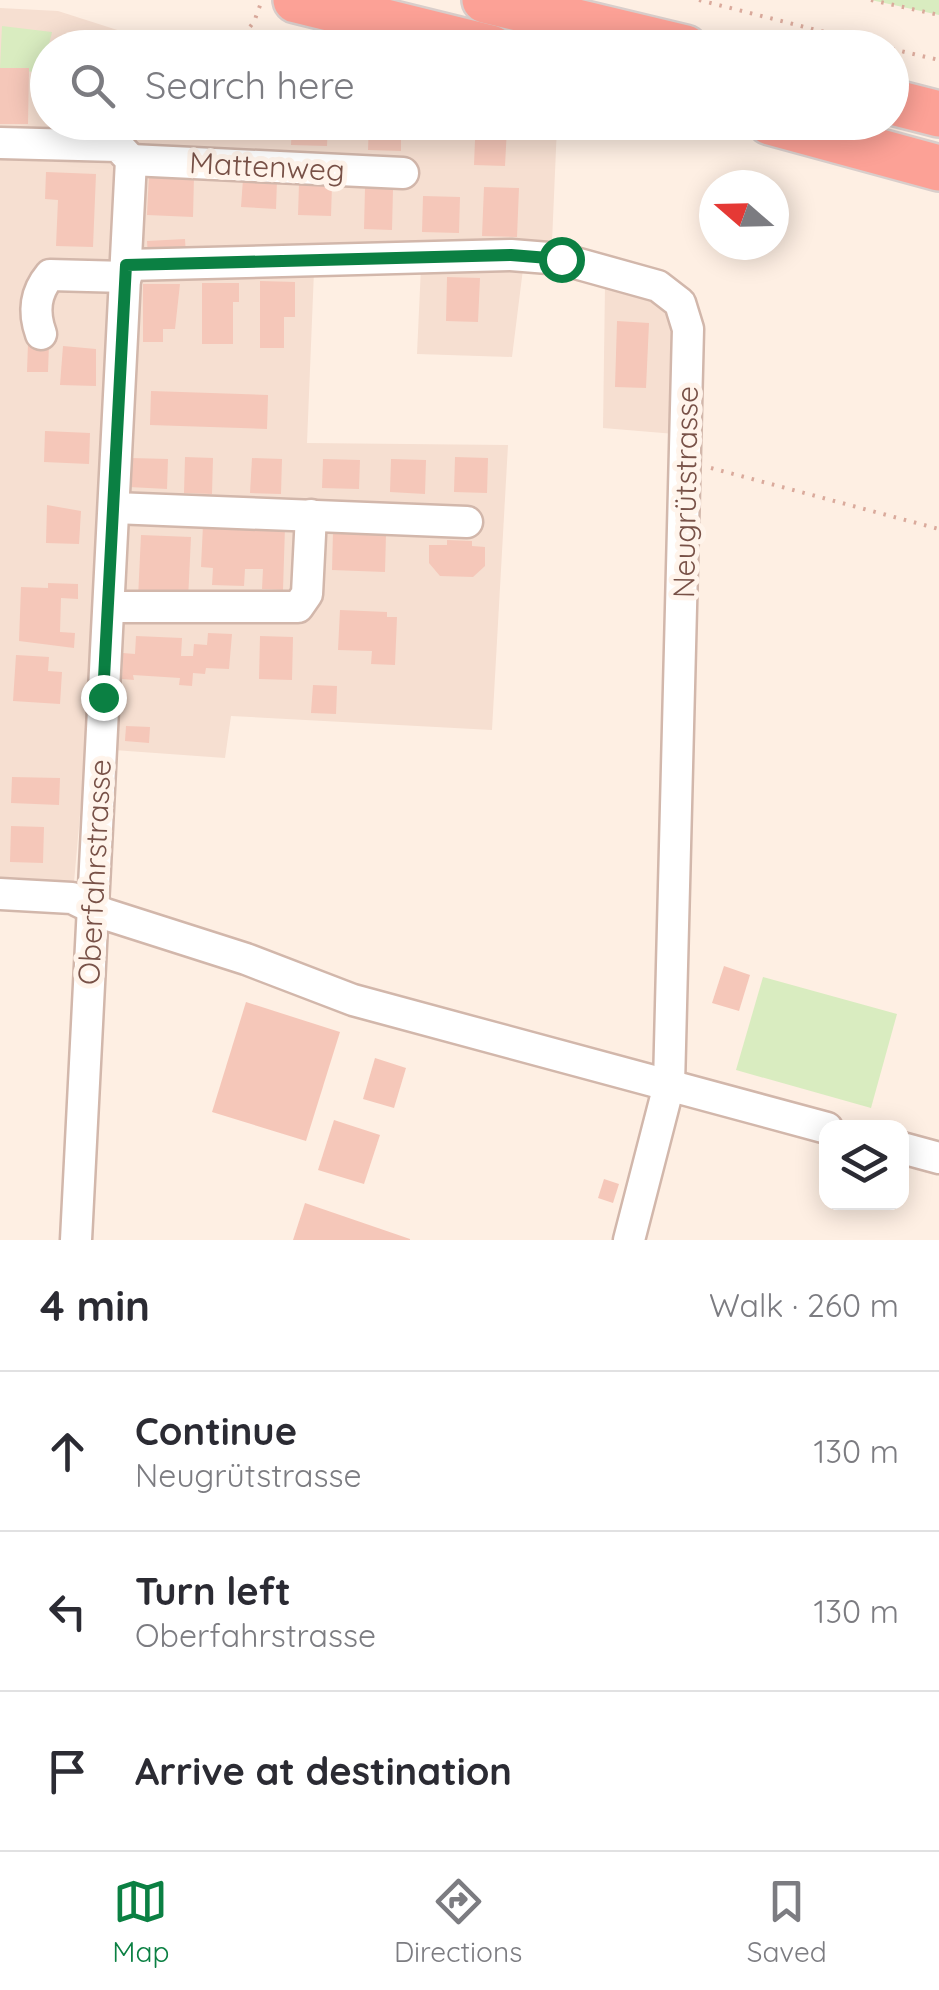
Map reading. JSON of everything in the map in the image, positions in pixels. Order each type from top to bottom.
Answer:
[{"type":"highway","points":[[296,0],[418,30]]},
{"type":"highway","points":[[485,0],[610,30]]},
{"type":"highway","points":[[909,106],[939,114]]},
{"type":"highway","points":[[836,140],[939,168]]},
{"type":"street","name":"Mattenweg","points":[[0,143],[118,146],[132,160],[402,173]]},
{"type":"street","name":"Oberfahrstrasse","points":[[76,1240],[132,160]]},
{"type":"street","name":"Neugrütstrasse","points":[[41,334],[35,318],[39,288],[50,274],[511,255],[561,259],[658,286],[680,304],[688,329],[687,462],[670,1085],[629,1240]]},
{"type":"street","points":[[114,508],[467,522]]},
{"type":"street","points":[[108,607],[298,607],[307,594],[311,515]]},
{"type":"street","points":[[0,894],[72,898],[352,1000],[819,1126]]},
{"type":"street","points":[[909,1150],[939,1158]]},
{"type":"path","points":[[249,30],[262,0]]},
{"type":"path","points":[[700,0],[818,30]]},
{"type":"path","points":[[871,0],[939,15]]},
{"type":"path","points":[[909,53],[939,60]]},
{"type":"path","points":[[687,462],[939,529]]},
{"type":"shaded area","points":[[0,8],[58,11],[117,30],[30,30],[30,140],[556,140],[552,242],[526,245],[512,357],[417,354],[421,267],[314,271],[307,443],[508,445],[492,730],[231,716],[225,758],[86,748],[74,882],[0,879]]},
{"type":"shaded area","points":[[605,286],[650,298],[676,318],[675,434],[603,428]]},
{"type":"green space","points":[[871,0],[939,0],[939,15]]},
{"type":"green space","points":[[2,26],[35,30],[30,30],[30,72],[0,68]]},
{"type":"green space","points":[[763,977],[897,1014],[871,1108],[736,1070]]},
{"type":"building","points":[[0,68],[29,68],[28,124],[0,124]]},
{"type":"building","points":[[291,140],[327,140],[327,146],[291,145]]},
{"type":"building","points":[[368,140],[401,140],[401,151],[368,150]]},
{"type":"building","points":[[475,140],[506,140],[505,166],[474,165]]},
{"type":"building","points":[[46,172],[96,174],[93,247],[56,246],[58,200],[45,199]]},
{"type":"building","points":[[149,174],[194,176],[193,217],[147,215]]},
{"type":"building","points":[[243,179],[277,180],[276,209],[241,207]]},
{"type":"building","points":[[299,184],[332,185],[331,216],[298,215]]},
{"type":"building","points":[[484,187],[519,188],[517,237],[482,236]]},
{"type":"building","points":[[365,188],[393,189],[392,230],[364,229]]},
{"type":"building","points":[[423,196],[460,197],[459,233],[422,232]]},
{"type":"building","points":[[185,239],[186,256],[148,257],[147,241]]},
{"type":"building","points":[[447,277],[480,278],[478,322],[446,321]]},
{"type":"building","points":[[260,281],[295,282],[295,317],[284,317],[284,348],[260,348]]},
{"type":"building","points":[[202,283],[239,283],[239,302],[233,302],[233,344],[202,344]]},
{"type":"building","points":[[143,284],[180,284],[175,329],[163,329],[163,342],[143,342]]},
{"type":"building","points":[[617,321],[649,323],[646,388],[615,387]]},
{"type":"building","points":[[28,343],[49,344],[48,372],[27,372]]},
{"type":"building","points":[[63,346],[96,349],[96,386],[60,385]]},
{"type":"building","points":[[151,391],[268,395],[267,429],[150,425]]},
{"type":"building","points":[[45,431],[90,433],[89,464],[44,462]]},
{"type":"building","points":[[185,457],[213,458],[212,494],[184,493]]},
{"type":"building","points":[[455,457],[488,458],[487,493],[454,492]]},
{"type":"building","points":[[131,458],[168,459],[167,489],[129,487]]},
{"type":"building","points":[[252,458],[282,459],[281,494],[250,493]]},
{"type":"building","points":[[323,459],[360,460],[359,489],[322,488]]},
{"type":"building","points":[[391,459],[426,460],[425,494],[390,492]]},
{"type":"building","points":[[47,505],[81,511],[79,544],[46,543]]},
{"type":"building","points":[[203,525],[285,527],[283,590],[262,589],[263,569],[245,569],[244,586],[212,585],[213,568],[201,567]]},
{"type":"building","points":[[333,532],[386,534],[385,572],[332,570]]},
{"type":"building","points":[[141,535],[191,537],[188,600],[138,598]]},
{"type":"building","points":[[447,540],[472,541],[472,546],[485,547],[485,566],[473,577],[440,576],[429,563],[429,545],[447,545]]},
{"type":"building","points":[[48,583],[78,584],[78,599],[61,598],[60,632],[75,633],[74,648],[19,641],[21,587],[48,588]]},
{"type":"building","points":[[340,610],[387,612],[387,617],[397,617],[395,665],[371,664],[372,651],[338,650]]},
{"type":"building","points":[[208,633],[232,634],[229,669],[206,668],[205,674],[193,673],[192,686],[179,685],[180,678],[133,675],[134,680],[122,679],[123,653],[135,654],[136,636],[182,638],[181,656],[193,656],[194,644],[207,645]]},
{"type":"building","points":[[260,636],[293,637],[292,680],[259,679]]},
{"type":"building","points":[[16,655],[49,657],[48,671],[62,672],[60,704],[13,701]]},
{"type":"building","points":[[313,685],[337,686],[336,714],[311,713]]},
{"type":"building","points":[[126,726],[150,727],[149,743],[125,741]]},
{"type":"building","points":[[12,777],[60,778],[59,805],[11,803]]},
{"type":"building","points":[[11,826],[44,827],[43,863],[10,862]]},
{"type":"building","points":[[724,966],[750,975],[739,1011],[712,1003]]},
{"type":"building","points":[[246,1002],[340,1032],[306,1141],[212,1112]]},
{"type":"building","points":[[375,1058],[406,1068],[394,1108],[363,1099]]},
{"type":"building","points":[[334,1120],[380,1135],[364,1184],[318,1170]]},
{"type":"building","points":[[604,1179],[619,1184],[613,1203],[598,1198]]},
{"type":"building","points":[[305,1203],[410,1239],[410,1240],[293,1240]]},
{"type":"route","points":[[103,697],[126,265],[511,255],[561,259]]}]
